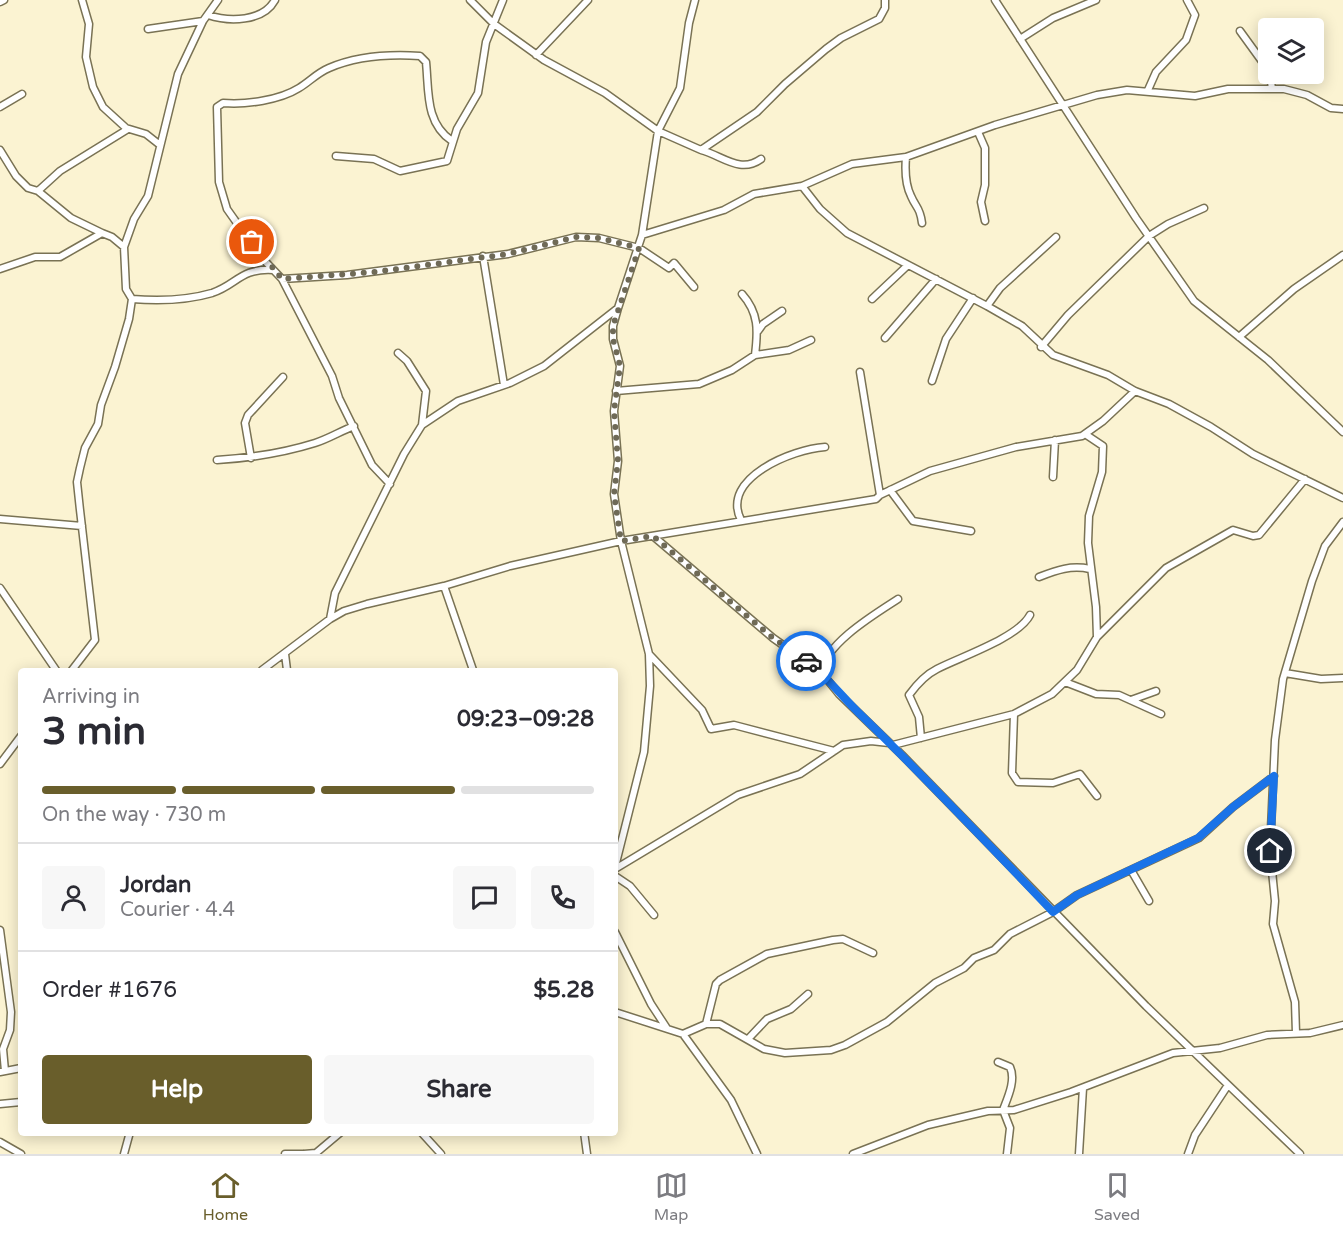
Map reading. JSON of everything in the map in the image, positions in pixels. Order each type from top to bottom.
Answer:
[{"type":"street","points":[[82,0],[88,17],[89,31],[85,48],[93,87],[103,107],[128,129],[146,134],[160,145]]},
{"type":"street","points":[[74,668],[95,640],[77,482],[85,448],[98,424],[101,405],[115,367],[132,299],[126,289],[124,247],[134,219],[148,196],[178,74],[203,21],[218,0]]},
{"type":"street","points":[[208,15],[222,20],[250,17],[268,10],[275,0]]},
{"type":"street","points":[[470,0],[494,24],[536,55],[563,72],[605,93],[658,131],[742,167],[752,166],[761,159]]},
{"type":"street","points":[[336,156],[360,156],[400,171],[447,161],[452,141],[478,93],[486,42],[503,0]]},
{"type":"street","points":[[536,55],[588,0]]},
{"type":"street","points":[[618,856],[644,752],[645,727],[649,709],[649,654],[621,541],[614,494],[618,461],[614,411],[620,366],[613,339],[613,326],[642,235],[658,131],[680,88],[689,23],[695,0]]},
{"type":"street","points":[[701,150],[757,112],[784,84],[826,49],[841,38],[879,19],[885,8],[885,0]]},
{"type":"street","points":[[995,0],[1194,301],[1268,360],[1343,432]]},
{"type":"street","points":[[1020,39],[1053,18],[1096,0]]},
{"type":"street","points":[[1148,90],[1156,72],[1186,40],[1195,15],[1187,0]]},
{"type":"street","points":[[148,29],[203,21]]},
{"type":"street","points":[[1240,31],[1258,56]]},
{"type":"street","points":[[390,484],[372,465],[332,375],[300,318],[282,279],[232,217],[221,194],[217,107],[223,103],[267,99],[296,90],[306,80],[330,68],[354,60],[373,57],[420,56],[426,62],[433,121],[438,132],[452,141]]},
{"type":"street","points":[[1271,84],[1272,89]]},
{"type":"street","points":[[642,235],[724,210],[754,194],[802,186],[852,164],[906,157],[1097,95],[1127,90],[1148,90],[1195,96],[1228,89],[1272,89],[1295,91],[1331,108],[1343,109]]},
{"type":"street","points":[[0,107],[22,94]]},
{"type":"street","points":[[38,191],[60,171],[128,129]]},
{"type":"street","points":[[978,132],[986,148],[986,185],[981,202],[984,220]]},
{"type":"street","points":[[0,150],[16,176],[28,188],[38,191],[71,218],[112,237],[124,247]]},
{"type":"street","points":[[906,157],[905,169],[911,196],[920,208],[922,223]]},
{"type":"street","points":[[802,186],[820,209],[847,233],[1022,326],[1041,347],[1066,362],[1108,375],[1135,391],[1169,404],[1253,454],[1343,498]]},
{"type":"street","points":[[1041,347],[1068,315],[1149,236],[1167,224],[1204,208]]},
{"type":"street","points":[[0,269],[27,259],[60,257],[102,233]]},
{"type":"street","points":[[282,279],[366,273],[530,250],[576,237],[599,238],[639,248],[669,268],[674,262],[694,287]]},
{"type":"street","points":[[987,306],[1000,288],[1056,237]]},
{"type":"street","points":[[1239,337],[1294,290],[1343,255]]},
{"type":"street","points":[[483,256],[504,385]]},
{"type":"street","points":[[872,299],[908,265]]},
{"type":"street","points":[[132,299],[154,301],[215,292],[236,278],[258,269],[273,270]]},
{"type":"street","points":[[885,338],[936,279]]},
{"type":"street","points":[[742,294],[750,304],[758,332],[755,355]]},
{"type":"street","points":[[932,381],[946,339],[973,298]]},
{"type":"street","points":[[422,425],[458,401],[504,385],[544,366],[618,308]]},
{"type":"street","points":[[758,332],[763,324],[782,311]]},
{"type":"street","points":[[616,391],[699,384],[732,370],[755,355],[789,350],[811,340]]},
{"type":"street","points":[[330,619],[335,593],[422,425],[426,391],[407,361],[398,353]]},
{"type":"street","points":[[860,372],[880,495]]},
{"type":"street","points":[[250,458],[245,423],[248,415],[284,376]]},
{"type":"street","points":[[265,668],[344,611],[444,586],[510,566],[621,541],[876,499],[930,471],[1016,447],[1085,434],[1103,422],[1135,391]]},
{"type":"street","points":[[217,460],[250,458],[317,443],[354,426]]},
{"type":"street","points":[[1085,434],[1103,446],[1102,472],[1089,516],[1090,569],[1096,607],[1097,637]]},
{"type":"street","points":[[1053,477],[1055,440]]},
{"type":"street","points":[[741,520],[736,508],[737,500],[749,477],[807,448],[825,447]]},
{"type":"street","points":[[618,866],[738,795],[800,774],[834,751],[854,742],[891,744],[921,738],[1014,714],[1052,694],[1077,670],[1097,637],[1112,619],[1136,601],[1157,576],[1175,562],[1233,530],[1253,536],[1259,535],[1305,479]]},
{"type":"street","points":[[890,490],[913,521],[971,531]]},
{"type":"street","points":[[0,519],[82,526]]},
{"type":"street","points":[[1296,1033],[1295,1002],[1273,931],[1275,902],[1270,851],[1275,740],[1285,673],[1319,560],[1325,546],[1343,522]]},
{"type":"street","points":[[653,536],[773,638],[821,672],[839,694],[891,744],[1190,1051],[1300,1154]]},
{"type":"street","points":[[1039,577],[1061,569],[1078,567],[1090,569]]},
{"type":"street","points":[[444,586],[472,668]]},
{"type":"street","points":[[0,588],[55,668]]},
{"type":"street","points":[[821,672],[828,654],[842,640],[898,599]]},
{"type":"street","points":[[921,738],[919,717],[909,695],[918,683],[937,669],[960,661],[1000,639],[1027,621],[1030,615]]},
{"type":"street","points":[[285,654],[287,668]]},
{"type":"street","points":[[649,654],[702,710],[711,729],[734,725],[834,751]]},
{"type":"street","points":[[1285,673],[1322,679],[1343,678]]},
{"type":"street","points":[[1065,681],[1096,694],[1119,695],[1161,714]]},
{"type":"street","points":[[1131,700],[1156,691]]},
{"type":"street","points":[[1014,714],[1012,773],[1018,782],[1053,783],[1080,774],[1097,796]]},
{"type":"street","points":[[0,764],[18,740]]},
{"type":"street","points":[[683,1034],[706,1024],[720,1024],[749,1038],[764,1049],[785,1053],[831,1050],[845,1045],[904,1011],[935,983],[964,968],[974,958],[994,950],[1010,934],[1053,912],[1077,895],[1208,832],[1233,807],[1274,776]]},
{"type":"street","points":[[1131,870],[1149,901]]},
{"type":"street","points":[[618,878],[630,886],[654,915]]},
{"type":"street","points":[[0,930],[11,1012],[10,1030],[3,1049],[3,1072],[18,1069]]},
{"type":"street","points":[[618,938],[651,1004],[667,1028]]},
{"type":"street","points":[[706,1024],[716,984],[747,963],[767,954],[843,939],[873,953]]},
{"type":"street","points":[[749,1038],[767,1019],[791,1010],[808,994]]},
{"type":"street","points":[[618,1013],[683,1034],[731,1101],[757,1154]]},
{"type":"street","points":[[853,1154],[928,1125],[988,1111],[1014,1110],[1083,1088],[1173,1053],[1220,1048],[1267,1035],[1310,1033],[1343,1025]]},
{"type":"street","points":[[998,1062],[1010,1066],[1012,1072],[1010,1091],[1003,1110],[1010,1128],[1007,1154]]},
{"type":"street","points":[[1188,1154],[1195,1135],[1228,1085]]},
{"type":"street","points":[[1079,1154],[1083,1088]]},
{"type":"street","points":[[0,1104],[18,1102]]},
{"type":"street","points":[[124,1154],[129,1136]]},
{"type":"street","points":[[285,1154],[316,1154],[336,1136]]},
{"type":"street","points":[[425,1136],[441,1154]]},
{"type":"street","points":[[585,1136],[587,1154]]},
{"type":"street","points":[[0,1142],[21,1154]]},
{"type":"way so far","points":[[252,242],[261,257],[282,279],[375,272],[468,257],[508,254],[548,246],[576,237],[599,238],[639,248],[613,326],[613,339],[620,366],[614,411],[618,461],[614,494],[621,541],[653,536],[773,638],[806,661]]},
{"type":"route","points":[[806,661],[821,672],[839,694],[902,755],[1053,912],[1077,895],[1208,832],[1233,807],[1274,776],[1270,851]]}]
